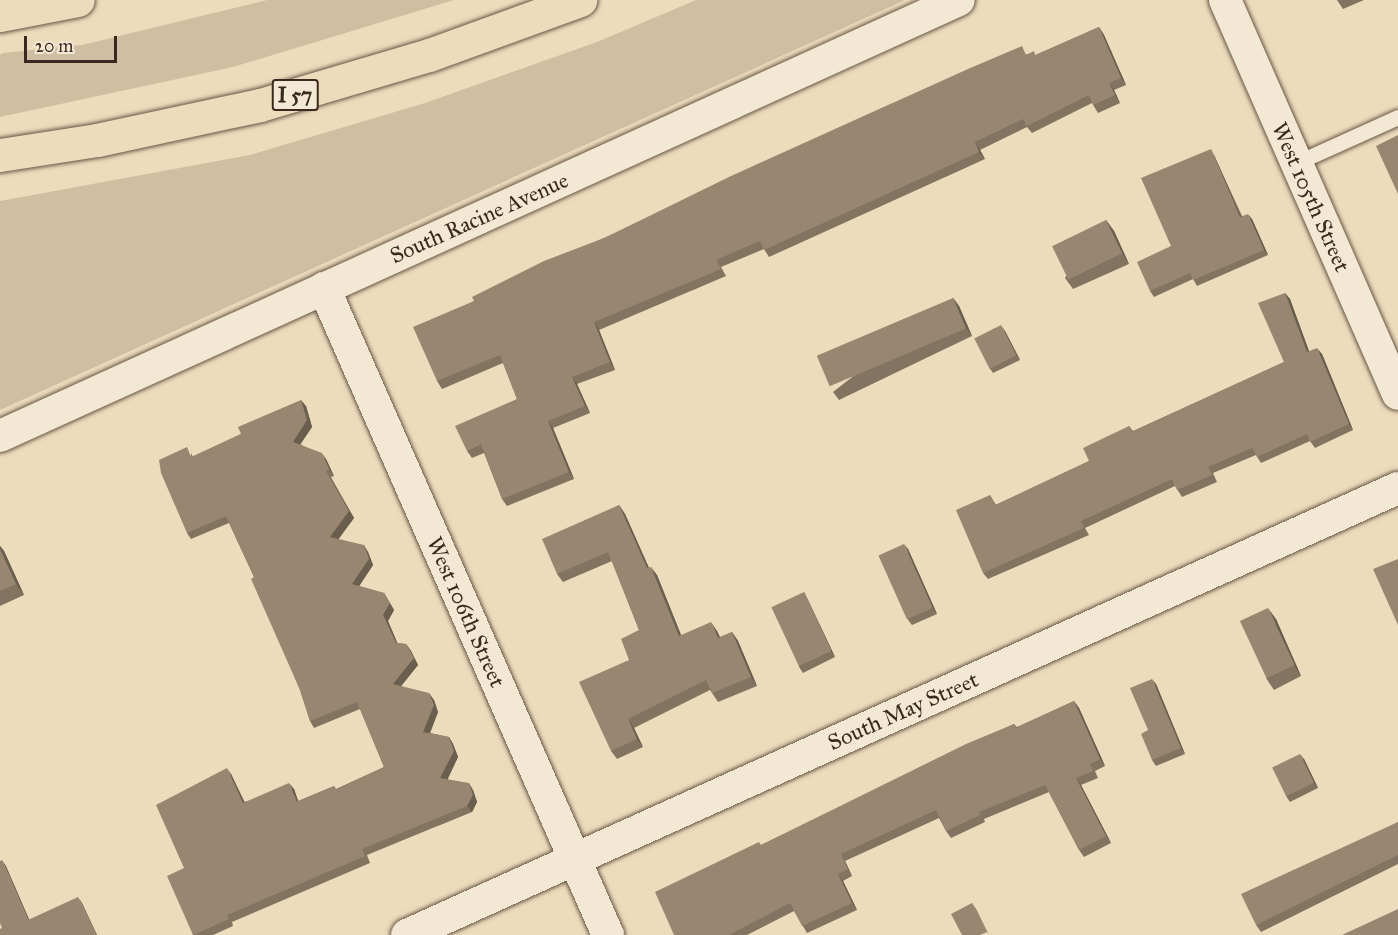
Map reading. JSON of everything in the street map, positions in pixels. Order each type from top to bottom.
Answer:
[{"type":"highway","points":[[0,15],[78,0]]},
{"type":"highway","name":"I 57","points":[[0,155],[97,140],[260,105],[429,55],[580,0]]},
{"type":"street","name":"South Racine Avenue","points":[[0,436],[959,0]]},
{"type":"street","name":"West 105th Street","points":[[1225,0],[1398,394]]},
{"type":"street","name":"West 106th Street","points":[[324,288],[608,935]]},
{"type":"street","name":"South May Street","points":[[407,935],[1398,488]]},
{"type":"lane","points":[[1296,163],[1398,117]]},
{"type":"shaded area","points":[[267,0],[454,0],[233,67],[0,117],[0,55],[3,53],[82,45]]},
{"type":"shaded area","points":[[696,0],[905,0],[0,410],[0,201],[250,155],[425,103],[597,42]]},
{"type":"building","points":[[1099,27],[1121,78],[1109,83],[1115,95],[1093,105],[1089,95],[1027,126],[1023,119],[975,142],[979,152],[764,250],[760,241],[716,260],[721,269],[594,322],[610,362],[572,377],[585,406],[548,421],[569,472],[502,499],[481,444],[467,451],[455,426],[517,399],[500,355],[437,381],[413,327],[474,301],[472,297],[544,261],[604,238],[731,176],[968,69],[1022,46],[1026,55],[1034,51],[1035,55]]},
{"type":"building","points":[[1398,135],[1398,194],[1376,146]]},
{"type":"building","points":[[1211,149],[1240,217],[1248,214],[1264,250],[1193,280],[1190,273],[1150,291],[1137,262],[1171,246],[1141,178]]},
{"type":"building","points":[[1106,220],[1122,253],[1068,280],[1052,246]]},
{"type":"building","points":[[1285,293],[1307,352],[1317,348],[1349,424],[1310,442],[1307,434],[1257,457],[1252,448],[1208,467],[1212,475],[1177,490],[1172,479],[1081,521],[1084,528],[983,573],[956,510],[990,495],[995,505],[1089,461],[1083,448],[1129,426],[1132,432],[1284,362],[1258,303]]},
{"type":"building","points":[[953,298],[966,328],[830,386],[817,356]]},
{"type":"building","points":[[1001,325],[1016,355],[990,369],[974,339]]},
{"type":"building","points":[[301,400],[307,420],[293,442],[322,453],[329,469],[326,471],[349,511],[330,537],[364,545],[369,559],[352,584],[384,593],[390,603],[383,615],[396,643],[406,644],[414,658],[393,684],[429,693],[434,705],[423,732],[449,737],[454,751],[440,778],[469,783],[473,795],[467,806],[362,849],[365,856],[227,915],[229,919],[193,935],[167,876],[184,868],[156,805],[227,768],[243,803],[289,783],[297,802],[334,786],[336,790],[384,767],[357,702],[310,721],[300,690],[251,579],[254,577],[226,516],[187,533],[161,473],[159,460],[187,447],[191,457],[241,434],[238,427]]},
{"type":"building","points":[[619,505],[647,568],[651,567],[679,636],[711,622],[718,638],[732,632],[751,677],[712,693],[706,680],[628,719],[637,739],[611,751],[579,682],[629,660],[621,639],[639,630],[608,552],[557,574],[542,539]]},
{"type":"building","points":[[904,544],[932,608],[907,619],[878,555]]},
{"type":"building","points":[[0,549],[16,584],[0,591]]},
{"type":"building","points":[[1398,559],[1398,625],[1373,569]]},
{"type":"building","points":[[804,592],[831,651],[799,666],[771,607]]},
{"type":"building","points":[[1268,608],[1295,665],[1267,678],[1240,621]]},
{"type":"building","points":[[1152,679],[1181,748],[1152,760],[1141,734],[1148,730],[1130,688]]},
{"type":"building","points":[[1074,701],[1100,759],[1090,764],[1093,771],[1076,778],[1106,836],[1079,850],[1045,785],[979,812],[980,815],[946,831],[936,810],[841,854],[848,869],[838,874],[852,903],[802,926],[790,903],[729,935],[674,935],[655,892],[759,842],[761,845],[966,744],[1014,724],[1016,728]]},
{"type":"building","points":[[1300,754],[1314,783],[1286,796],[1272,768]]},
{"type":"building","points":[[1398,822],[1398,855],[1256,925],[1241,894]]},
{"type":"building","points":[[2,860],[28,920],[78,897],[96,935],[0,935],[2,928],[0,923],[0,861]]},
{"type":"building","points":[[972,903],[987,932],[980,935],[962,935],[951,914]]},
{"type":"building","points":[[1398,909],[1398,935],[1342,935]]}]
